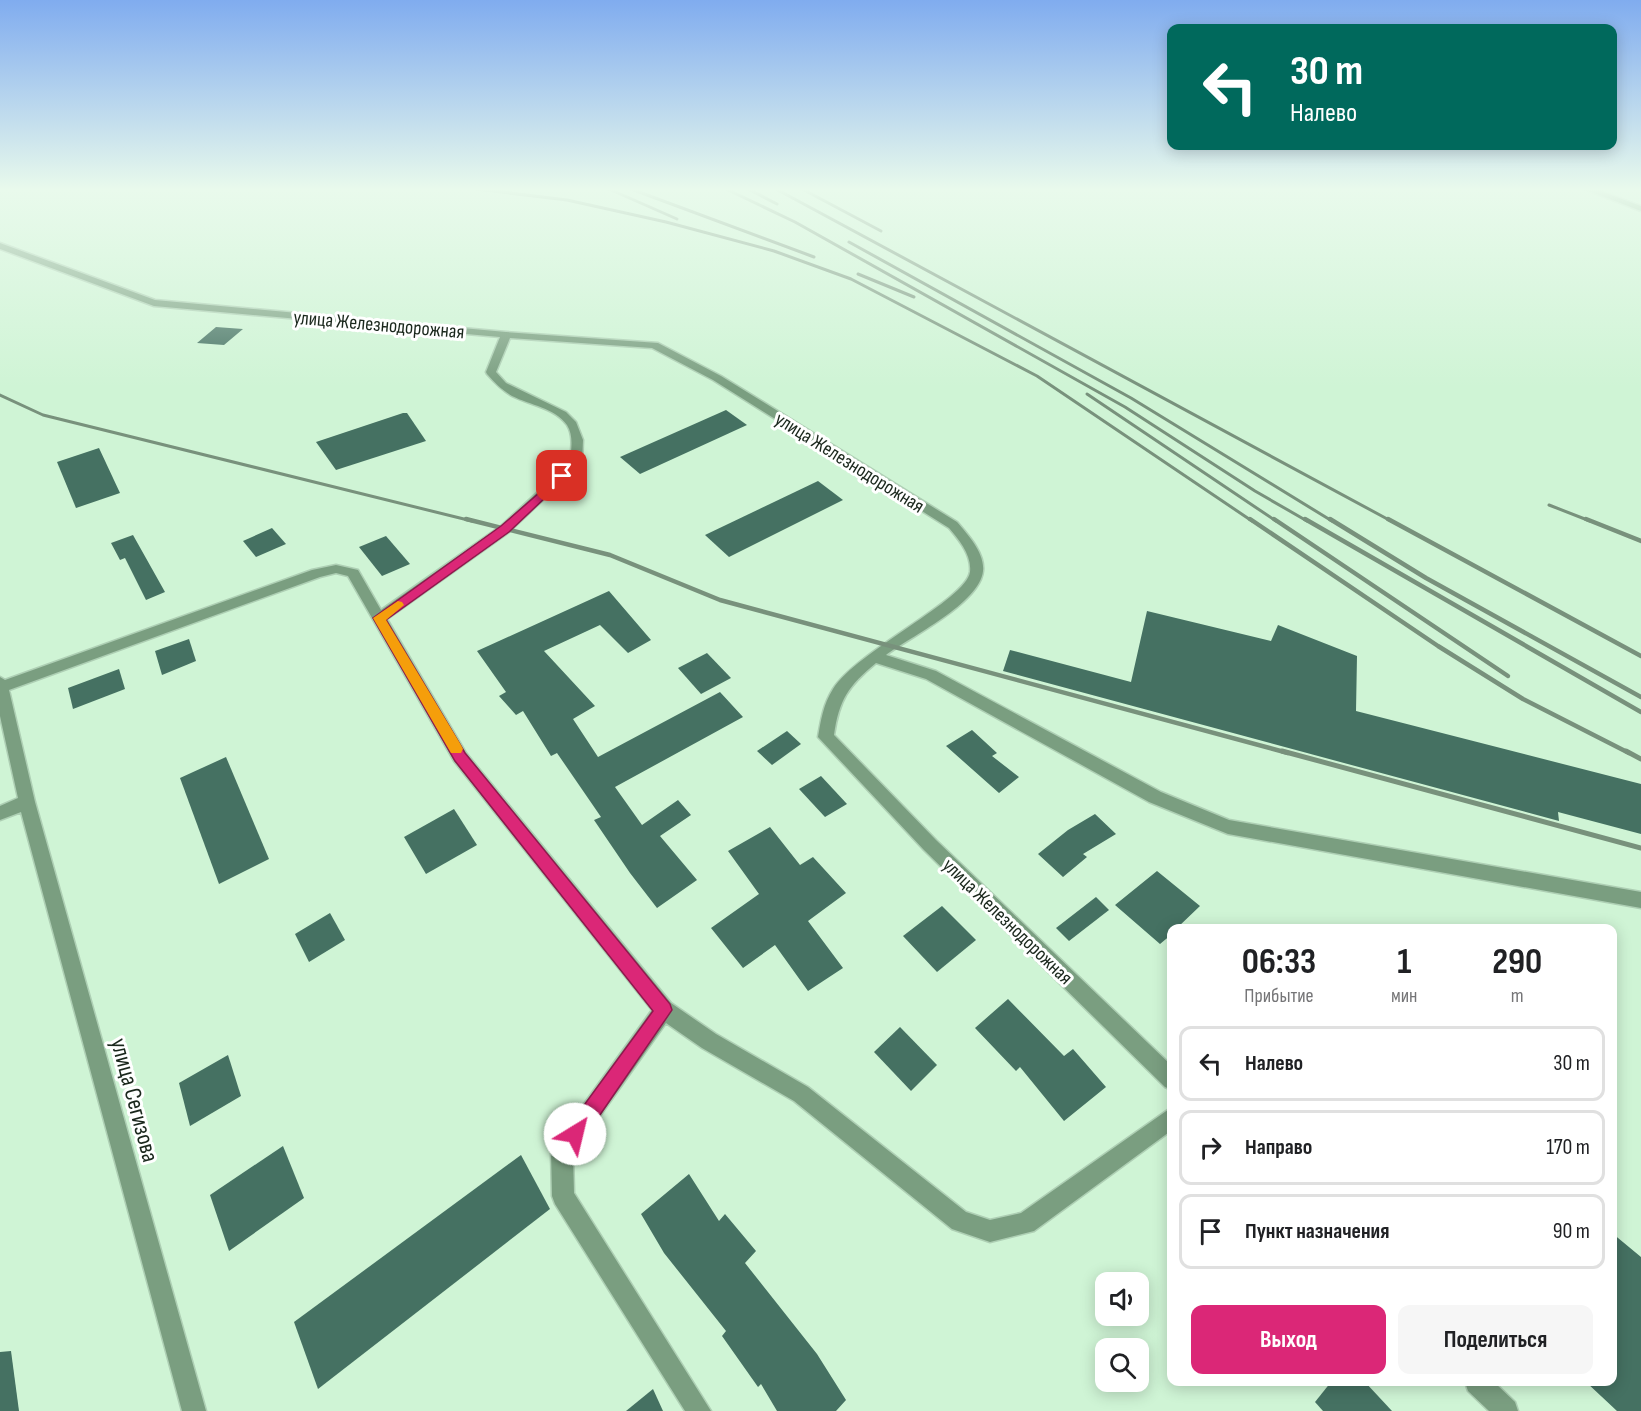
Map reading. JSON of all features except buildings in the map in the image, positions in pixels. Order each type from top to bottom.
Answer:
[{"type":"street","name":"улица Железнодорожная","points":[[24,255],[154,303],[506,335],[654,345],[717,378],[954,525],[966,540],[974,557],[976,576],[962,597],[852,675],[832,704],[826,737],[930,845],[1167,1075]]},
{"type":"street","points":[[379,618],[505,529],[576,463],[580,447],[577,429],[564,413],[506,387],[497,381],[491,372],[506,335]]},
{"type":"street","points":[[1,685],[317,573],[336,569],[353,573],[460,757],[664,1010],[709,1041],[801,1094],[960,1221],[990,1231],[1026,1223],[1167,1121]]},
{"type":"street","points":[[875,657],[931,675],[1155,797],[1228,827],[1641,900]]},
{"type":"street","name":"улица Сегизова","points":[[1,685],[27,802],[194,1411]]},
{"type":"street","points":[[0,813],[27,802]]},
{"type":"street","points":[[664,1010],[562,1151],[563,1196],[699,1411]]},
{"type":"street","points":[[1481,1386],[1506,1411]]},
{"type":"railway","points":[[785,255],[851,279],[1037,376],[1252,521]]},
{"type":"railway","points":[[808,255],[814,257]]},
{"type":"railway","points":[[854,255],[1125,407],[1255,491],[1307,521]]},
{"type":"railway","points":[[872,255],[1131,398],[1332,521]]},
{"type":"railway","points":[[898,255],[1391,521]]},
{"type":"railway","points":[[858,274],[914,297]]},
{"type":"railway","points":[[1087,394],[1276,521]]},
{"type":"railway","points":[[0,395],[43,415],[472,521]]},
{"type":"railway","points":[[1549,505],[1590,521]]},
{"type":"railway","points":[[466,519],[610,555],[720,600],[1288,753]]},
{"type":"railway","points":[[1250,519],[1438,646],[1523,699],[1629,753]]},
{"type":"railway","points":[[1274,519],[1508,676]]},
{"type":"railway","points":[[1305,519],[1641,712]]},
{"type":"railway","points":[[1330,519],[1426,578],[1641,697]]},
{"type":"railway","points":[[1388,519],[1641,656]]},
{"type":"railway","points":[[1586,519],[1641,541]]},
{"type":"railway","points":[[1282,751],[1641,848]]},
{"type":"railway","points":[[1626,751],[1641,759]]},
{"type":"slow traffic","points":[[398,605],[379,618],[456,749]]},
{"type":"route","points":[[562,476],[505,529],[379,618],[460,757],[664,1010],[575,1134]]}]
